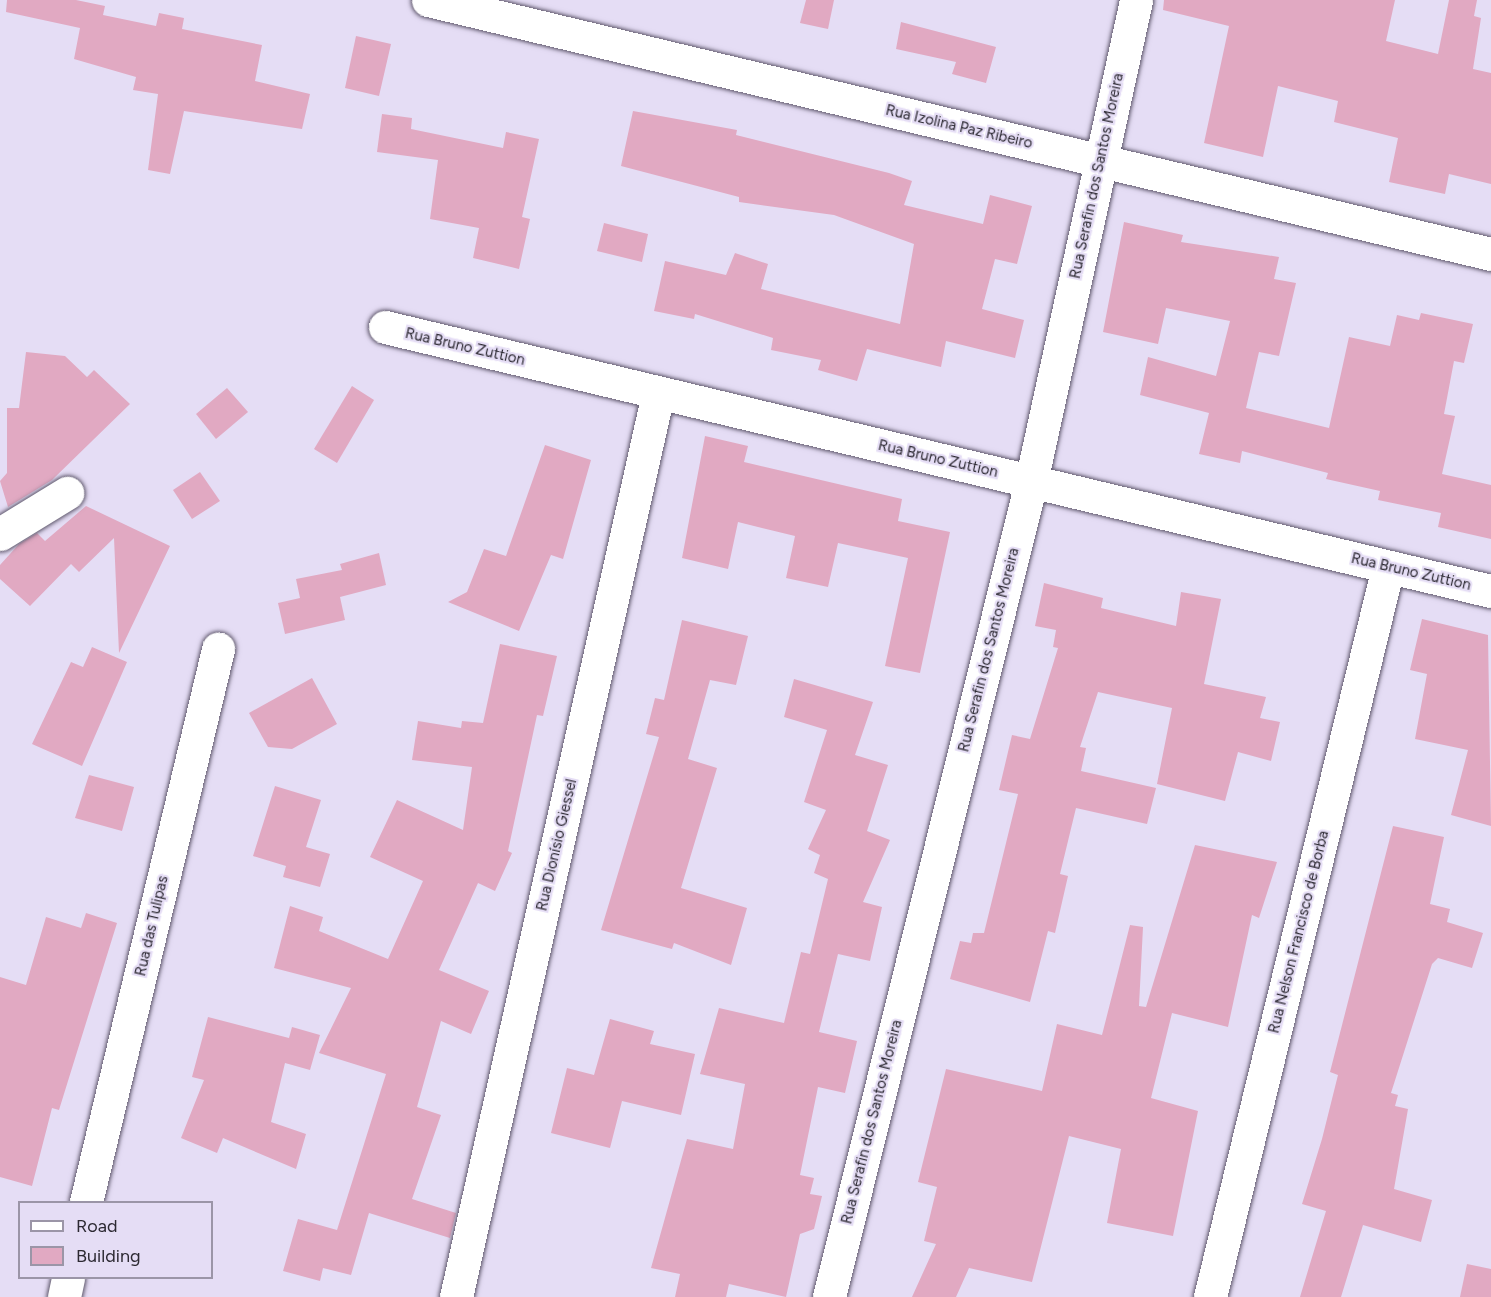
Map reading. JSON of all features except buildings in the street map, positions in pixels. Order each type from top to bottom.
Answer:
[{"type":"street","name":"Rua Izolina Paz Ribeiro","points":[[428,0],[1491,254]]},
{"type":"street","name":"Rua Serafin dos Santos Moreira","points":[[829,1297],[1031,482],[1136,0]]},
{"type":"street","name":"Rua Bruno Zuttion","points":[[385,327],[1491,591]]},
{"type":"street","name":"Rua Dionísio Giessel","points":[[456,1297],[658,393]]},
{"type":"street","points":[[0,534],[67,493]]},
{"type":"street","name":"Rua Nelson Francisco de Borba","points":[[1210,1297],[1388,567]]},
{"type":"street","name":"Rua das Tulipas","points":[[86,1201],[218,649]]},
{"type":"street","points":[[63,1297],[68,1279]]}]
